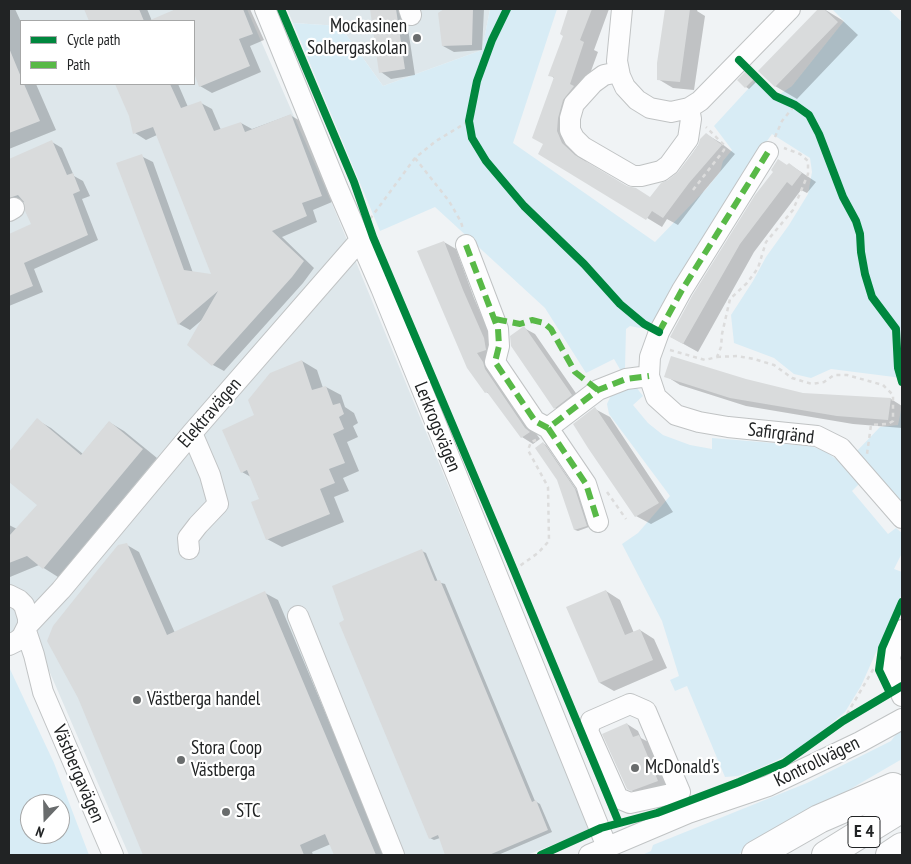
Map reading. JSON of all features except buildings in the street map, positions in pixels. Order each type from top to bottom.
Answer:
[{"type":"highway","points":[[756,855],[820,819],[899,792]]},
{"type":"highway","points":[[784,855],[899,792]]},
{"type":"highway","name":"E 4","points":[[826,855],[899,792]]},
{"type":"highway","name":"E 4","points":[[890,855],[902,847]]},
{"type":"street","name":"Lerkrogsvägen","points":[[266,9],[338,189],[366,226],[607,847]]},
{"type":"street","points":[[622,9],[617,61],[625,87],[637,100],[650,108],[690,114]]},
{"type":"street","points":[[619,72],[604,75],[593,83],[574,104],[570,118],[570,130],[574,138],[595,154],[633,176],[660,171],[669,165],[688,139],[690,114],[700,101],[790,9]]},
{"type":"street","name":"Safirgränd","points":[[770,149],[682,290],[659,332],[650,358],[649,376],[656,397],[676,416],[699,422],[728,427],[817,436],[840,448],[902,518]]},
{"type":"street","name":"Elektravägen","points":[[9,644],[17,641],[61,590],[366,226]]},
{"type":"street","points":[[466,245],[498,329],[499,346],[495,362],[535,420],[548,428],[586,484],[598,522]]},
{"type":"street","points":[[548,428],[598,390],[626,379],[649,376]]},
{"type":"street","points":[[189,549],[188,538],[218,504],[210,475],[192,433]]},
{"type":"street","points":[[14,598],[29,599],[61,590]]},
{"type":"street","name":"Västbergavägen","points":[[14,598],[27,611],[27,628],[43,692],[113,855]]},
{"type":"street","points":[[298,616],[394,855]]},
{"type":"street","points":[[902,630],[894,642],[890,658],[902,696]]},
{"type":"street","name":"Västbergavägen","points":[[9,650],[21,661],[43,692]]},
{"type":"street","points":[[562,734],[591,721],[630,704],[646,711],[680,792],[630,804],[618,798],[588,731],[591,721]]},
{"type":"street","name":"Kontrollvägen","points":[[589,855],[688,813],[768,786],[860,742],[902,718]]},
{"type":"path","points":[[717,357],[721,347],[730,299],[748,283],[758,268],[766,242],[793,210],[808,174],[808,161],[800,154],[770,149],[782,121],[795,105]]},
{"type":"path","points":[[690,114],[707,127],[724,145],[724,150],[693,190]]},
{"type":"path","points":[[366,226],[415,158],[436,141],[470,122]]},
{"type":"path","points":[[415,158],[449,201],[461,222],[466,245]]},
{"type":"path","points":[[659,332],[669,349],[706,360],[717,357],[737,356],[754,358],[774,365],[792,378],[812,384],[824,382],[834,375],[846,375],[883,385],[893,394],[893,421],[888,424],[871,424],[867,459],[861,472]]},
{"type":"path","points":[[518,579],[512,566],[538,553],[549,541],[548,487],[528,450],[531,442],[541,437],[548,428]]},
{"type":"path","points":[[843,721],[879,665]]},
{"type":"path","points":[[836,726],[856,714]]},
{"type":"shaded area","points":[[9,9],[247,9],[328,194],[590,830],[527,855],[129,855],[31,629],[9,635]]},
{"type":"shaded area","name":"Mockasinen Solbergaskolan","points":[[287,9],[490,9],[482,50],[383,86],[340,26],[293,23]]},
{"type":"shaded area","points":[[490,9],[557,9],[513,143],[655,242],[720,172],[723,161],[732,150],[714,126],[759,77],[777,96],[792,86],[844,21],[832,9],[888,9],[902,22],[902,378],[831,369],[811,378],[794,374],[774,358],[734,343],[731,315],[766,257],[808,194],[812,172],[810,158],[772,134],[755,158],[654,321],[640,328],[630,326],[626,329],[625,369],[621,371],[614,359],[586,373],[545,308],[435,207],[380,231],[293,23],[340,26],[383,86],[482,50]]},
{"type":"shaded area","points":[[636,387],[643,396],[633,405],[648,423],[663,435],[690,445],[712,449],[712,438],[810,446],[825,451],[847,467],[859,484],[852,491],[888,534],[896,528],[902,533],[902,553],[894,569],[902,572],[902,594],[861,686],[845,712],[808,743],[788,755],[738,776],[725,777],[687,686],[675,691],[670,680],[679,676],[662,621],[622,544],[638,533],[670,496],[609,414],[607,404],[614,389]]},
{"type":"shaded area","points":[[902,405],[902,502],[856,452],[880,427],[898,425]]},
{"type":"shaded area","points":[[9,667],[54,763],[66,794],[20,794],[20,844],[70,844],[70,805],[89,855],[9,855]]},
{"type":"shaded area","points":[[902,730],[902,759],[737,855],[642,855],[651,851],[653,845],[807,783],[891,741]]},
{"type":"marked path","points":[[659,332],[682,290],[768,152]]},
{"type":"marked path","points":[[466,245],[498,329],[499,346],[495,362],[535,421],[548,428],[598,390],[626,379],[649,376]]},
{"type":"marked path","points":[[495,319],[520,324],[532,320],[544,323],[551,329],[575,372],[598,390]]},
{"type":"marked path","points":[[548,428],[586,484],[598,522]]},
{"type":"cycle path","points":[[281,9],[354,182],[373,237],[619,823]]},
{"type":"cycle path","points":[[507,9],[492,40],[477,81],[469,121],[472,138],[486,161],[524,206],[584,264],[620,304],[644,324],[659,332]]},
{"type":"cycle path","points":[[739,60],[775,96],[795,105],[809,115],[819,134],[843,197],[856,221],[860,234],[865,274],[872,297],[896,329],[898,368],[902,382]]},
{"type":"cycle path","points":[[890,693],[879,670],[882,648],[902,602]]},
{"type":"cycle path","points":[[541,855],[601,828],[657,813],[784,763],[843,721],[902,686]]},
{"type":"place","name":"Mockasinen Solbergaskolan","points":[[417,38]]},
{"type":"place","name":"Västberga handel","points":[[137,700]]},
{"type":"place","name":"Stora Coop Västberga","points":[[181,760]]},
{"type":"place","name":"McDonald's","points":[[635,768]]},
{"type":"place","name":"STC","points":[[226,812]]}]
